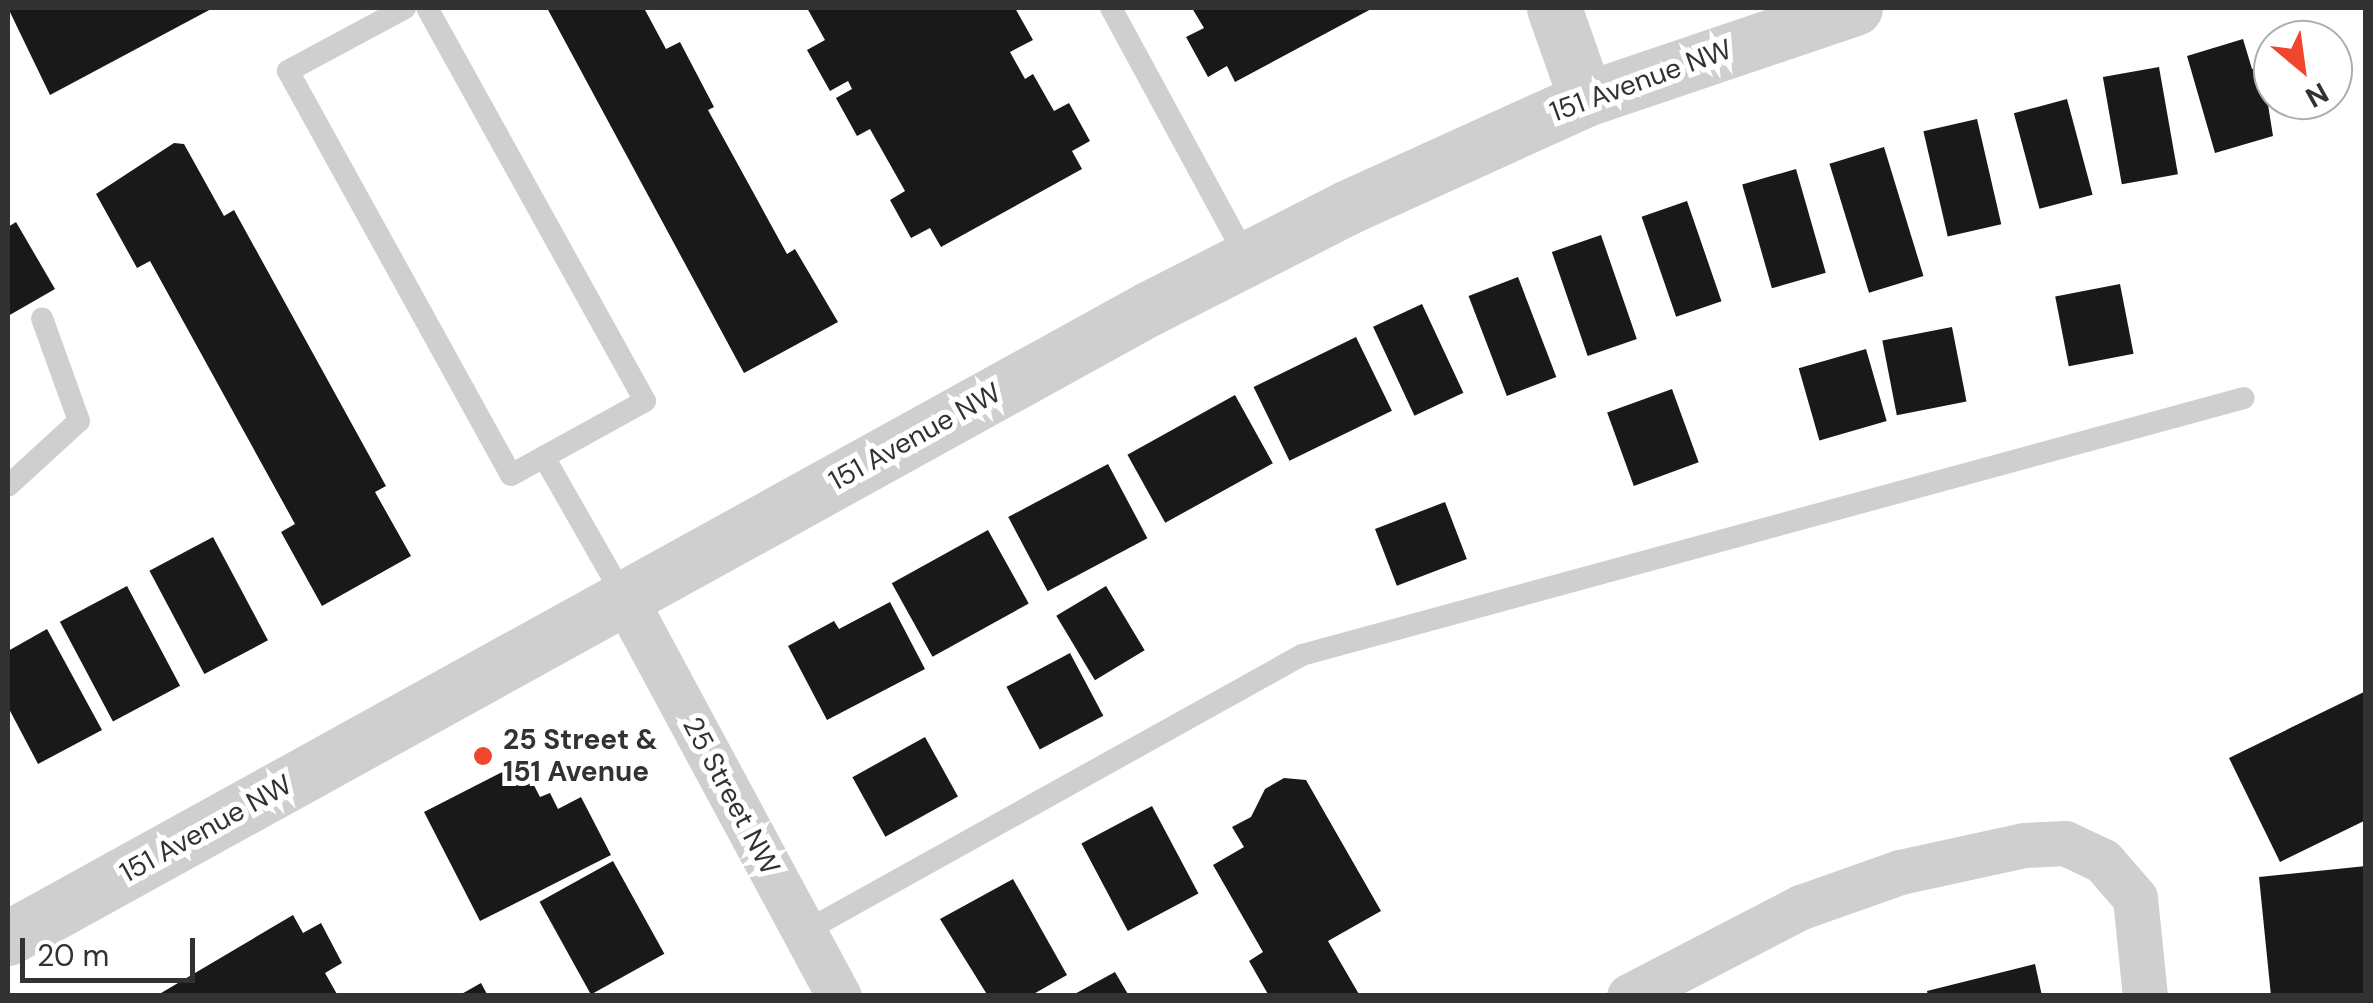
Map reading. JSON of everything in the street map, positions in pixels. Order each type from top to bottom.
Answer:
[{"type":"street","points":[[1554,8],[1586,99]]},
{"type":"street","name":"151 Avenue NW","points":[[8,938],[1247,258],[1586,99],[1856,8]]},
{"type":"street","name":"25 Street NW","points":[[624,597],[838,996]]},
{"type":"street","points":[[1629,996],[1802,907],[1900,872],[2024,845],[2065,843],[2103,861],[2135,898],[2145,996]]},
{"type":"lane","points":[[405,8],[288,71],[512,475],[645,401],[428,8]]},
{"type":"lane","points":[[1110,8],[1247,258]]},
{"type":"lane","points":[[8,486],[79,421],[42,318]]},
{"type":"lane","points":[[804,932],[1302,655],[2244,398]]},
{"type":"lane","points":[[544,457],[624,597]]},
{"type":"building","points":[[8,8],[213,8],[50,95]]},
{"type":"building","points":[[547,8],[644,8],[666,49],[680,42],[714,107],[708,110],[787,254],[795,249],[838,322],[744,373]]},
{"type":"building","points":[[807,8],[1015,8],[1033,40],[1010,52],[1025,79],[1033,74],[1054,111],[1069,103],[1090,141],[1072,151],[1082,169],[941,247],[930,228],[911,238],[890,200],[905,191],[870,129],[857,136],[836,98],[852,89],[848,81],[830,91],[807,50],[825,40]]},
{"type":"building","points":[[1192,8],[1373,8],[1235,82],[1227,66],[1208,77],[1186,37],[1204,28]]},
{"type":"building","points":[[2243,39],[2253,69],[2253,120],[2270,120],[2273,136],[2215,153],[2187,56]]},
{"type":"building","points":[[2159,67],[2178,174],[2122,184],[2103,77]]},
{"type":"building","points":[[2067,99],[2093,195],[2039,209],[2014,113]]},
{"type":"building","points":[[1977,119],[2001,224],[1948,237],[1923,131]]},
{"type":"building","points":[[174,143],[184,144],[224,216],[234,210],[386,486],[375,492],[411,556],[322,606],[281,532],[295,524],[150,261],[137,268],[96,194]]},
{"type":"building","points":[[1884,147],[1923,276],[1869,293],[1829,164]]},
{"type":"building","points":[[1796,169],[1826,273],[1772,288],[1742,184]]},
{"type":"building","points":[[1687,201],[1722,301],[1676,317],[1642,217]]},
{"type":"building","points":[[16,222],[55,289],[8,316],[8,227]]},
{"type":"building","points":[[1601,235],[1637,339],[1588,356],[1552,252]]},
{"type":"building","points":[[1518,277],[1556,377],[1507,396],[1469,296]]},
{"type":"building","points":[[2120,284],[2134,354],[2069,366],[2055,297]]},
{"type":"building","points":[[1422,304],[1463,393],[1414,416],[1373,327]]},
{"type":"building","points":[[1952,327],[1967,402],[1897,415],[1882,341]]},
{"type":"building","points":[[1356,337],[1392,411],[1289,461],[1254,387]]},
{"type":"building","points":[[1866,349],[1887,421],[1819,440],[1799,368]]},
{"type":"building","points":[[1672,389],[1699,462],[1634,486],[1607,413]]},
{"type":"building","points":[[1235,395],[1273,463],[1165,523],[1127,455]]},
{"type":"building","points":[[1108,464],[1147,538],[1048,591],[1008,517]]},
{"type":"building","points":[[1445,502],[1467,559],[1397,586],[1375,529]]},
{"type":"building","points":[[988,530],[1029,603],[933,657],[892,583]]},
{"type":"building","points":[[213,537],[268,640],[204,674],[149,571]]},
{"type":"building","points":[[127,586],[180,686],[113,721],[60,622]]},
{"type":"building","points":[[1106,586],[1145,650],[1095,680],[1056,616]]},
{"type":"building","points":[[890,602],[925,669],[827,720],[788,646],[834,621],[839,629]]},
{"type":"building","points":[[47,629],[102,730],[38,764],[8,707],[8,651]]},
{"type":"building","points":[[1070,653],[1103,716],[1040,749],[1006,687]]},
{"type":"building","points":[[2366,691],[2366,820],[2280,862],[2229,758]]},
{"type":"building","points":[[925,737],[958,796],[885,837],[852,777]]},
{"type":"building","points":[[522,762],[540,797],[550,793],[558,809],[581,797],[611,855],[480,921],[424,812]]},
{"type":"building","points":[[1284,778],[1306,780],[1381,911],[1328,941],[1360,996],[1269,996],[1249,961],[1263,952],[1213,865],[1244,847],[1232,827],[1251,817],[1265,789]]},
{"type":"building","points":[[1152,806],[1198,893],[1128,931],[1081,844]]},
{"type":"building","points":[[613,861],[664,954],[591,994],[540,902]]},
{"type":"building","points":[[2366,866],[2366,996],[2271,996],[2259,877]]},
{"type":"building","points":[[1013,879],[1067,975],[1030,996],[988,996],[940,919]]},
{"type":"building","points":[[293,915],[303,933],[321,923],[342,963],[325,973],[338,996],[156,996]]},
{"type":"building","points":[[2035,964],[2042,996],[1928,996],[1927,991]]},
{"type":"building","points":[[1115,972],[1129,996],[1071,996]]},
{"type":"building","points":[[481,983],[488,996],[458,996]]},
{"type":"place","name":"25 Street & 151 Avenue","points":[[483,756]]}]
